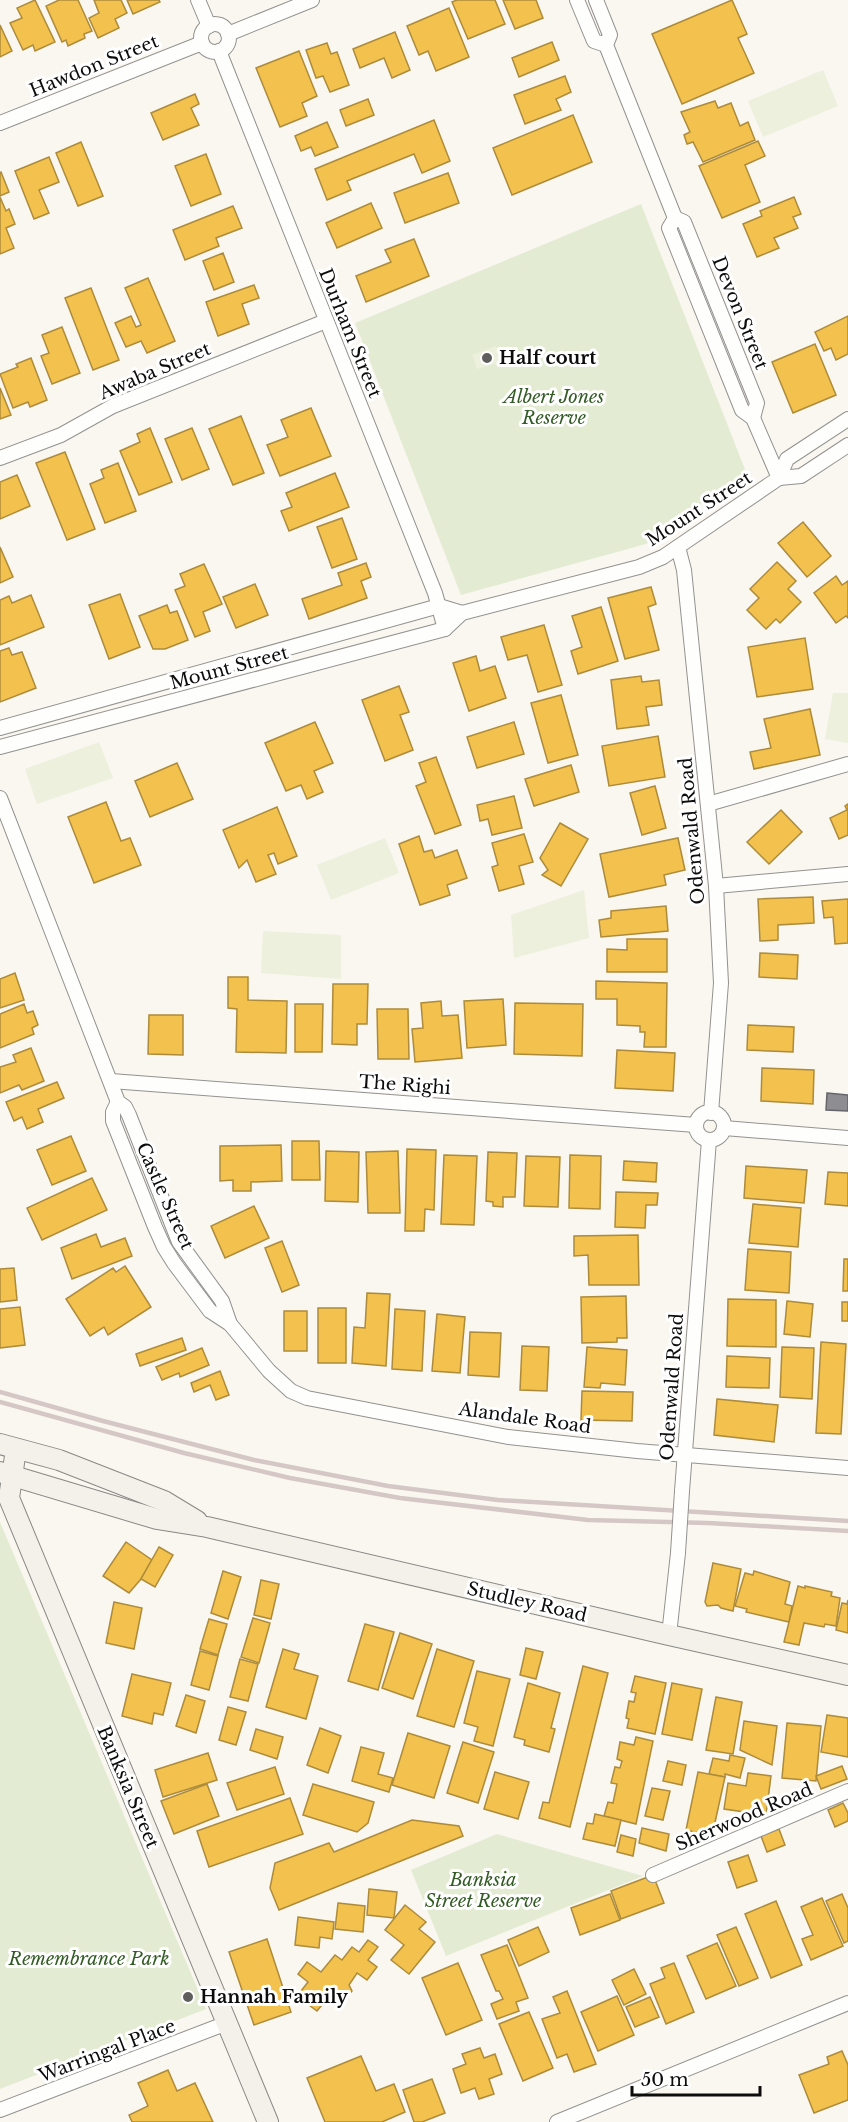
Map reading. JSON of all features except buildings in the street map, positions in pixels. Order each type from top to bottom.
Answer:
[{"type":"street","points":[[198,0],[209,26]]},
{"type":"street","points":[[228,34],[312,0]]},
{"type":"street","name":"Devon Street","points":[[577,0],[594,41],[606,45]]},
{"type":"street","name":"Devon Street","points":[[596,0],[610,35],[606,45],[676,223],[757,403],[753,418],[779,478]]},
{"type":"street","points":[[220,25],[228,34],[228,42],[219,51],[207,50],[202,43],[201,34],[209,26],[220,25]]},
{"type":"street","name":"Hawdon Street","points":[[0,123],[202,43]]},
{"type":"street","name":"Durham Street","points":[[219,51],[435,593],[445,629]]},
{"type":"street","name":"Awaba Street","points":[[0,458],[61,435],[113,406],[326,321]]},
{"type":"street","name":"Mount Street","points":[[779,478],[787,459],[848,419]]},
{"type":"street","name":"Mount Street","points":[[0,747],[445,629],[462,613],[639,567],[663,557],[779,478],[801,476],[848,445]]},
{"type":"street","name":"Odenwald Road","points":[[678,547],[684,570],[716,886],[721,983],[711,1113]]},
{"type":"street","points":[[439,606],[462,613]]},
{"type":"street","name":"Mount Street","points":[[0,728],[439,606]]},
{"type":"street","points":[[708,804],[848,764]]},
{"type":"street","name":"Castle Street","points":[[0,798],[111,1080],[118,1102],[113,1112],[113,1121],[164,1247],[210,1311],[230,1324]]},
{"type":"street","points":[[716,886],[848,874]]},
{"type":"street","name":"The Righi","points":[[111,1080],[696,1125]]},
{"type":"street","points":[[711,1113],[721,1118],[724,1128],[719,1137],[709,1140],[700,1135],[696,1125],[701,1116],[711,1113]]},
{"type":"street","points":[[724,1128],[848,1138]]},
{"type":"street","name":"Odenwald Road","points":[[669,1635],[678,1553],[709,1140]]},
{"type":"street","name":"Alandale Road","points":[[230,1324],[269,1371],[291,1391],[307,1398],[508,1437],[685,1455],[848,1468]]},
{"type":"street","name":"Banksia Street","points":[[8,1446],[9,1498],[268,2122]]},
{"type":"street","name":"Studley Road","points":[[8,1446],[59,1460],[164,1501],[207,1527]]},
{"type":"street","name":"Studley Road","points":[[7,1474],[156,1519],[207,1527],[848,1675]]},
{"type":"street","name":"Sherwood Road","points":[[653,1875],[848,1791]]},
{"type":"street","points":[[557,2122],[848,2002]]},
{"type":"street","name":"Warringal Place","points":[[0,2110],[226,2023]]},
{"type":"green space","points":[[823,70],[838,106],[763,137],[748,101]]},
{"type":"green space","name":"Albert Jones Reserve","points":[[641,204],[746,472],[646,544],[461,595],[355,323]]},
{"type":"green space","name":"Half court","points":[[496,346],[502,362],[477,369],[472,355]]},
{"type":"green space","points":[[833,693],[848,693],[848,743],[825,739]]},
{"type":"green space","points":[[99,742],[113,778],[37,804],[25,769]]},
{"type":"green space","points":[[385,838],[399,873],[331,900],[317,865]]},
{"type":"green space","points":[[584,890],[589,938],[514,958],[511,915]]},
{"type":"green space","points":[[263,931],[341,935],[341,979],[261,973]]},
{"type":"green space","name":"Remembrance Park","points":[[0,1522],[206,2009],[0,2089]]},
{"type":"green space","name":"Banksia Street Reserve","points":[[497,1834],[643,1876],[446,1956],[411,1870]]},
{"type":"railway","points":[[0,1392],[254,1460],[388,1486],[498,1500],[848,1521]]},
{"type":"railway","points":[[0,1402],[184,1453],[290,1478],[400,1498],[588,1520],[708,1523],[848,1531]]},
{"type":"place","name":"Half court","points":[[487,358]]},
{"type":"place","name":"Hannah Family","points":[[188,1997]]}]
